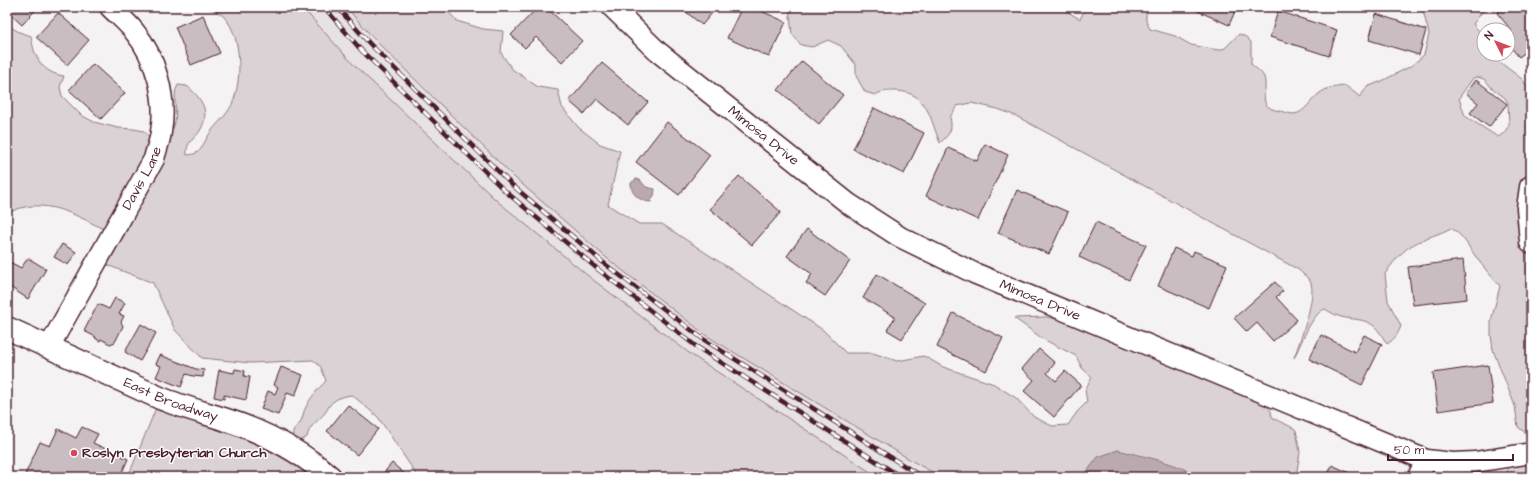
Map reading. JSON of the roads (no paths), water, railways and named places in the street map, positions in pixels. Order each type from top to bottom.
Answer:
[{"type":"main road","points":[[1531,187],[1528,208],[1531,242]]},
{"type":"main road","name":"East Broadway","points":[[7,328],[160,398],[241,425],[302,456],[330,477]]},
{"type":"street","name":"Davis Lane","points":[[49,347],[154,159],[161,133],[163,119],[160,80],[150,54],[134,31],[110,7]]},
{"type":"street","name":"Mimosa Drive","points":[[612,7],[657,51],[843,200],[900,237],[974,273],[1422,469],[1453,463],[1475,462],[1531,453]]},
{"type":"railway","points":[[324,7],[362,51],[505,191],[600,271],[697,347],[901,477]]},
{"type":"railway","points":[[337,7],[370,44],[511,184],[605,264],[703,339],[922,477]]},
{"type":"place","name":"Roslyn Presbyterian Church","points":[[74,453]]}]
